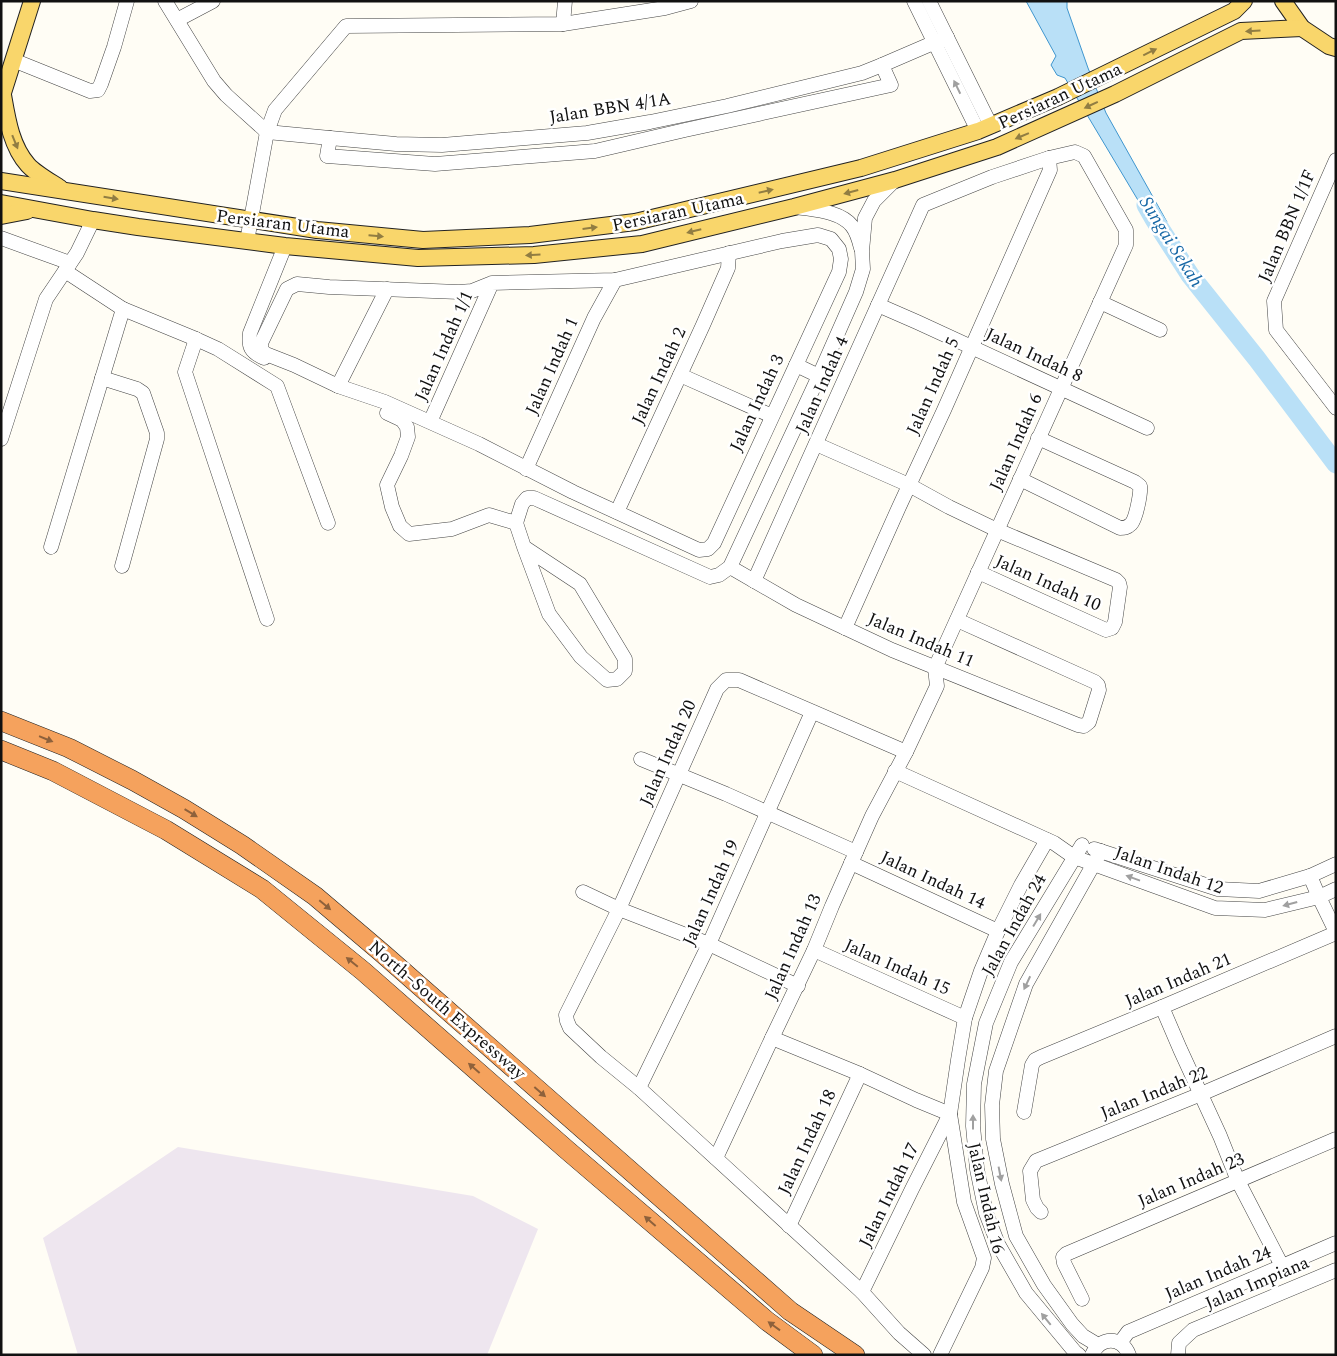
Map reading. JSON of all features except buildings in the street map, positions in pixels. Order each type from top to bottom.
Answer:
[{"type":"highway","name":"North–South Expressway","points":[[1,720],[69,748],[184,809],[242,845],[315,896],[790,1311],[855,1355]]},
{"type":"highway","name":"North–South Expressway","points":[[1,750],[53,771],[166,830],[262,889],[363,971],[567,1150],[767,1321],[813,1355]]},
{"type":"main road","points":[[22,1],[7,62],[2,97],[15,144],[28,165],[63,190]]},
{"type":"main road","points":[[7,62],[32,1]]},
{"type":"main road","name":"Persiaran Utama","points":[[1,181],[317,230],[423,240],[530,235],[616,225],[861,168],[985,129],[1107,74],[1234,11],[1244,1]]},
{"type":"main road","points":[[1284,1],[1302,28],[1329,46],[1336,48]]},
{"type":"main road","name":"Persiaran Utama","points":[[1,203],[93,220],[285,246],[418,258],[534,255],[642,244],[895,180],[997,147],[1115,94],[1241,32],[1302,28]]},
{"type":"main road","points":[[1,216],[34,210]]},
{"type":"street","points":[[7,62],[90,91],[98,90],[114,47],[127,1]]},
{"type":"street","points":[[165,1],[220,88],[267,132]]},
{"type":"street","points":[[177,20],[213,1]]},
{"type":"street","points":[[563,24],[565,1]]},
{"type":"street","points":[[247,240],[267,132],[275,110],[346,26],[563,24],[665,8],[691,1]]},
{"type":"street","points":[[914,1],[934,43],[985,129]]},
{"type":"street","points":[[929,1],[947,36],[985,129]]},
{"type":"street","name":"Jalan BBN 4/1A","points":[[267,132],[396,144],[442,145],[587,133],[727,106],[862,73],[947,36]]},
{"type":"street","points":[[330,138],[327,156],[435,164],[595,151],[891,85],[882,65]]},
{"type":"street","points":[[484,142],[486,160]]},
{"type":"street","name":"Jalan Indah 6","points":[[935,668],[1126,245],[1126,230],[1084,156],[1075,152],[1049,158]]},
{"type":"street","name":"Jalan Indah 4","points":[[754,581],[923,205],[992,177],[1049,158]]},
{"type":"street","name":"Jalan Indah 5","points":[[845,628],[1050,170],[1049,158]]},
{"type":"street","name":"Jalan BBN 1/1F","points":[[1336,160],[1274,301],[1276,330],[1336,408]]},
{"type":"street","points":[[524,547],[580,584],[625,659],[625,671],[618,679],[607,680],[581,658],[549,614],[524,547],[516,523],[522,504],[527,498],[534,498],[710,577],[719,576],[730,567],[856,292],[863,270],[862,251],[866,218],[874,201],[895,180]]},
{"type":"street","points":[[794,207],[823,211],[839,216],[852,225],[862,251]]},
{"type":"street","points":[[1,439],[46,299],[77,254],[93,220]]},
{"type":"street","name":"Jalan Indah 1/1","points":[[430,422],[492,283],[614,280],[818,234],[831,239],[839,249],[839,272]]},
{"type":"street","points":[[1,238],[68,267],[123,309],[218,349],[277,386],[328,524]]},
{"type":"street","points":[[285,246],[250,333],[249,343],[252,350],[258,356],[402,420],[407,426],[408,437],[387,485],[394,514],[400,526],[409,534],[452,529],[489,515],[516,523]]},
{"type":"street","name":"Jalan Indah 2","points":[[617,512],[728,268],[729,254]]},
{"type":"street","name":"Jalan Indah 3","points":[[617,512],[699,550],[708,549],[714,543],[839,272]]},
{"type":"street","name":"Jalan Indah 1","points":[[526,469],[594,318],[614,280]]},
{"type":"street","points":[[492,283],[472,291],[459,292],[329,288],[297,284],[287,289],[261,343],[261,350],[266,354],[338,386],[384,402],[479,444],[526,469],[617,512]]},
{"type":"street","points":[[338,386],[387,290]]},
{"type":"street","points":[[1100,302],[1160,330]]},
{"type":"street","name":"Jalan Indah 8","points":[[878,305],[1147,428]]},
{"type":"street","points":[[51,548],[123,309]]},
{"type":"street","points":[[196,339],[185,372],[267,619]]},
{"type":"street","points":[[796,364],[819,376]]},
{"type":"street","points":[[680,375],[772,416]]},
{"type":"street","points":[[102,378],[137,389],[142,393],[157,433],[157,439],[122,566]]},
{"type":"street","points":[[1020,480],[1120,528],[1128,527],[1132,522],[1141,491],[1140,486],[1038,438]]},
{"type":"street","points":[[816,444],[909,485],[948,507],[997,530]]},
{"type":"street","name":"Jalan Indah 10","points":[[978,572],[1106,630],[1112,628],[1115,622],[1120,587],[1116,580],[997,530]]},
{"type":"street","name":"Jalan Indah 11","points":[[730,567],[796,605],[892,650],[1078,725],[1084,726],[1089,722],[1099,690],[1095,682],[957,620]]},
{"type":"street","name":"Jalan Indah 13","points":[[716,1158],[798,986],[854,858],[937,686],[935,668]]},
{"type":"street","name":"Jalan Indah 20","points":[[639,1088],[570,1028],[566,1015],[619,909],[717,689],[726,680],[739,680],[906,752]]},
{"type":"street","name":"Jalan Indah 19","points":[[639,1088],[709,944],[812,712]]},
{"type":"street","name":"Jalan Indah 14","points":[[641,759],[767,812],[998,931]]},
{"type":"street","name":"Jalan Indah 12","points":[[895,772],[1050,841],[1074,857],[1215,908],[1265,910],[1319,896],[1336,889]]},
{"type":"street","points":[[772,1038],[950,1114],[965,1018],[981,971],[1021,885],[1050,841]]},
{"type":"street","name":"Jalan Indah 12","points":[[1050,841],[1082,845],[1218,889],[1260,892],[1310,876],[1336,864]]},
{"type":"street","name":"Jalan Indah 24","points":[[1079,1355],[1026,1293],[998,1244],[986,1213],[977,1169],[973,1126],[974,1084],[986,1023],[1011,962],[1082,845]]},
{"type":"street","points":[[1101,851],[1026,984],[996,1071],[992,1106],[993,1139],[1002,1184],[1016,1236],[1044,1285],[1072,1324],[1095,1350],[1107,1341],[1112,1340],[1120,1343],[1129,1355]]},
{"type":"street","points":[[1310,876],[1336,932]]},
{"type":"street","points":[[583,892],[619,909],[709,944],[798,986]]},
{"type":"street","name":"Jalan Indah 21","points":[[1024,1112],[1032,1065],[1041,1056],[1162,1007],[1336,932]]},
{"type":"street","name":"Jalan Indah 15","points":[[814,950],[965,1018]]},
{"type":"street","points":[[1162,1007],[1220,1136],[1238,1181],[1282,1266]]},
{"type":"street","name":"Jalan Indah 22","points":[[1041,1212],[1033,1200],[1030,1171],[1036,1162],[1336,1036]]},
{"type":"street","name":"Jalan Indah 18","points":[[789,1226],[860,1074]]},
{"type":"street","points":[[639,1088],[862,1292],[899,1333],[924,1355]]},
{"type":"street","name":"Jalan Indah 17","points":[[862,1292],[950,1114]]},
{"type":"street","name":"Jalan Indah 16","points":[[940,1355],[982,1268],[984,1258],[964,1202],[950,1114]]},
{"type":"street","name":"Jalan Indah 23","points":[[1082,1300],[1064,1263],[1063,1257],[1066,1254],[1336,1139]]},
{"type":"street","name":"Jalan Indah 24","points":[[1120,1343],[1128,1332],[1336,1243]]},
{"type":"street","name":"Jalan Impiana","points":[[1178,1355],[1179,1343],[1193,1330],[1336,1270]]},
{"type":"shaded area","points":[[178,1147],[473,1196],[538,1229],[487,1355],[78,1355],[43,1238]]},
{"type":"water","points":[[1026,1],[1067,1],[1067,8],[1106,113],[1167,222],[1154,227],[1065,78],[1057,75],[1051,65],[1056,56]]},
{"type":"waterway","name":"Sungai Sekah","points":[[1146,205],[1190,275],[1257,359],[1336,464]]}]
